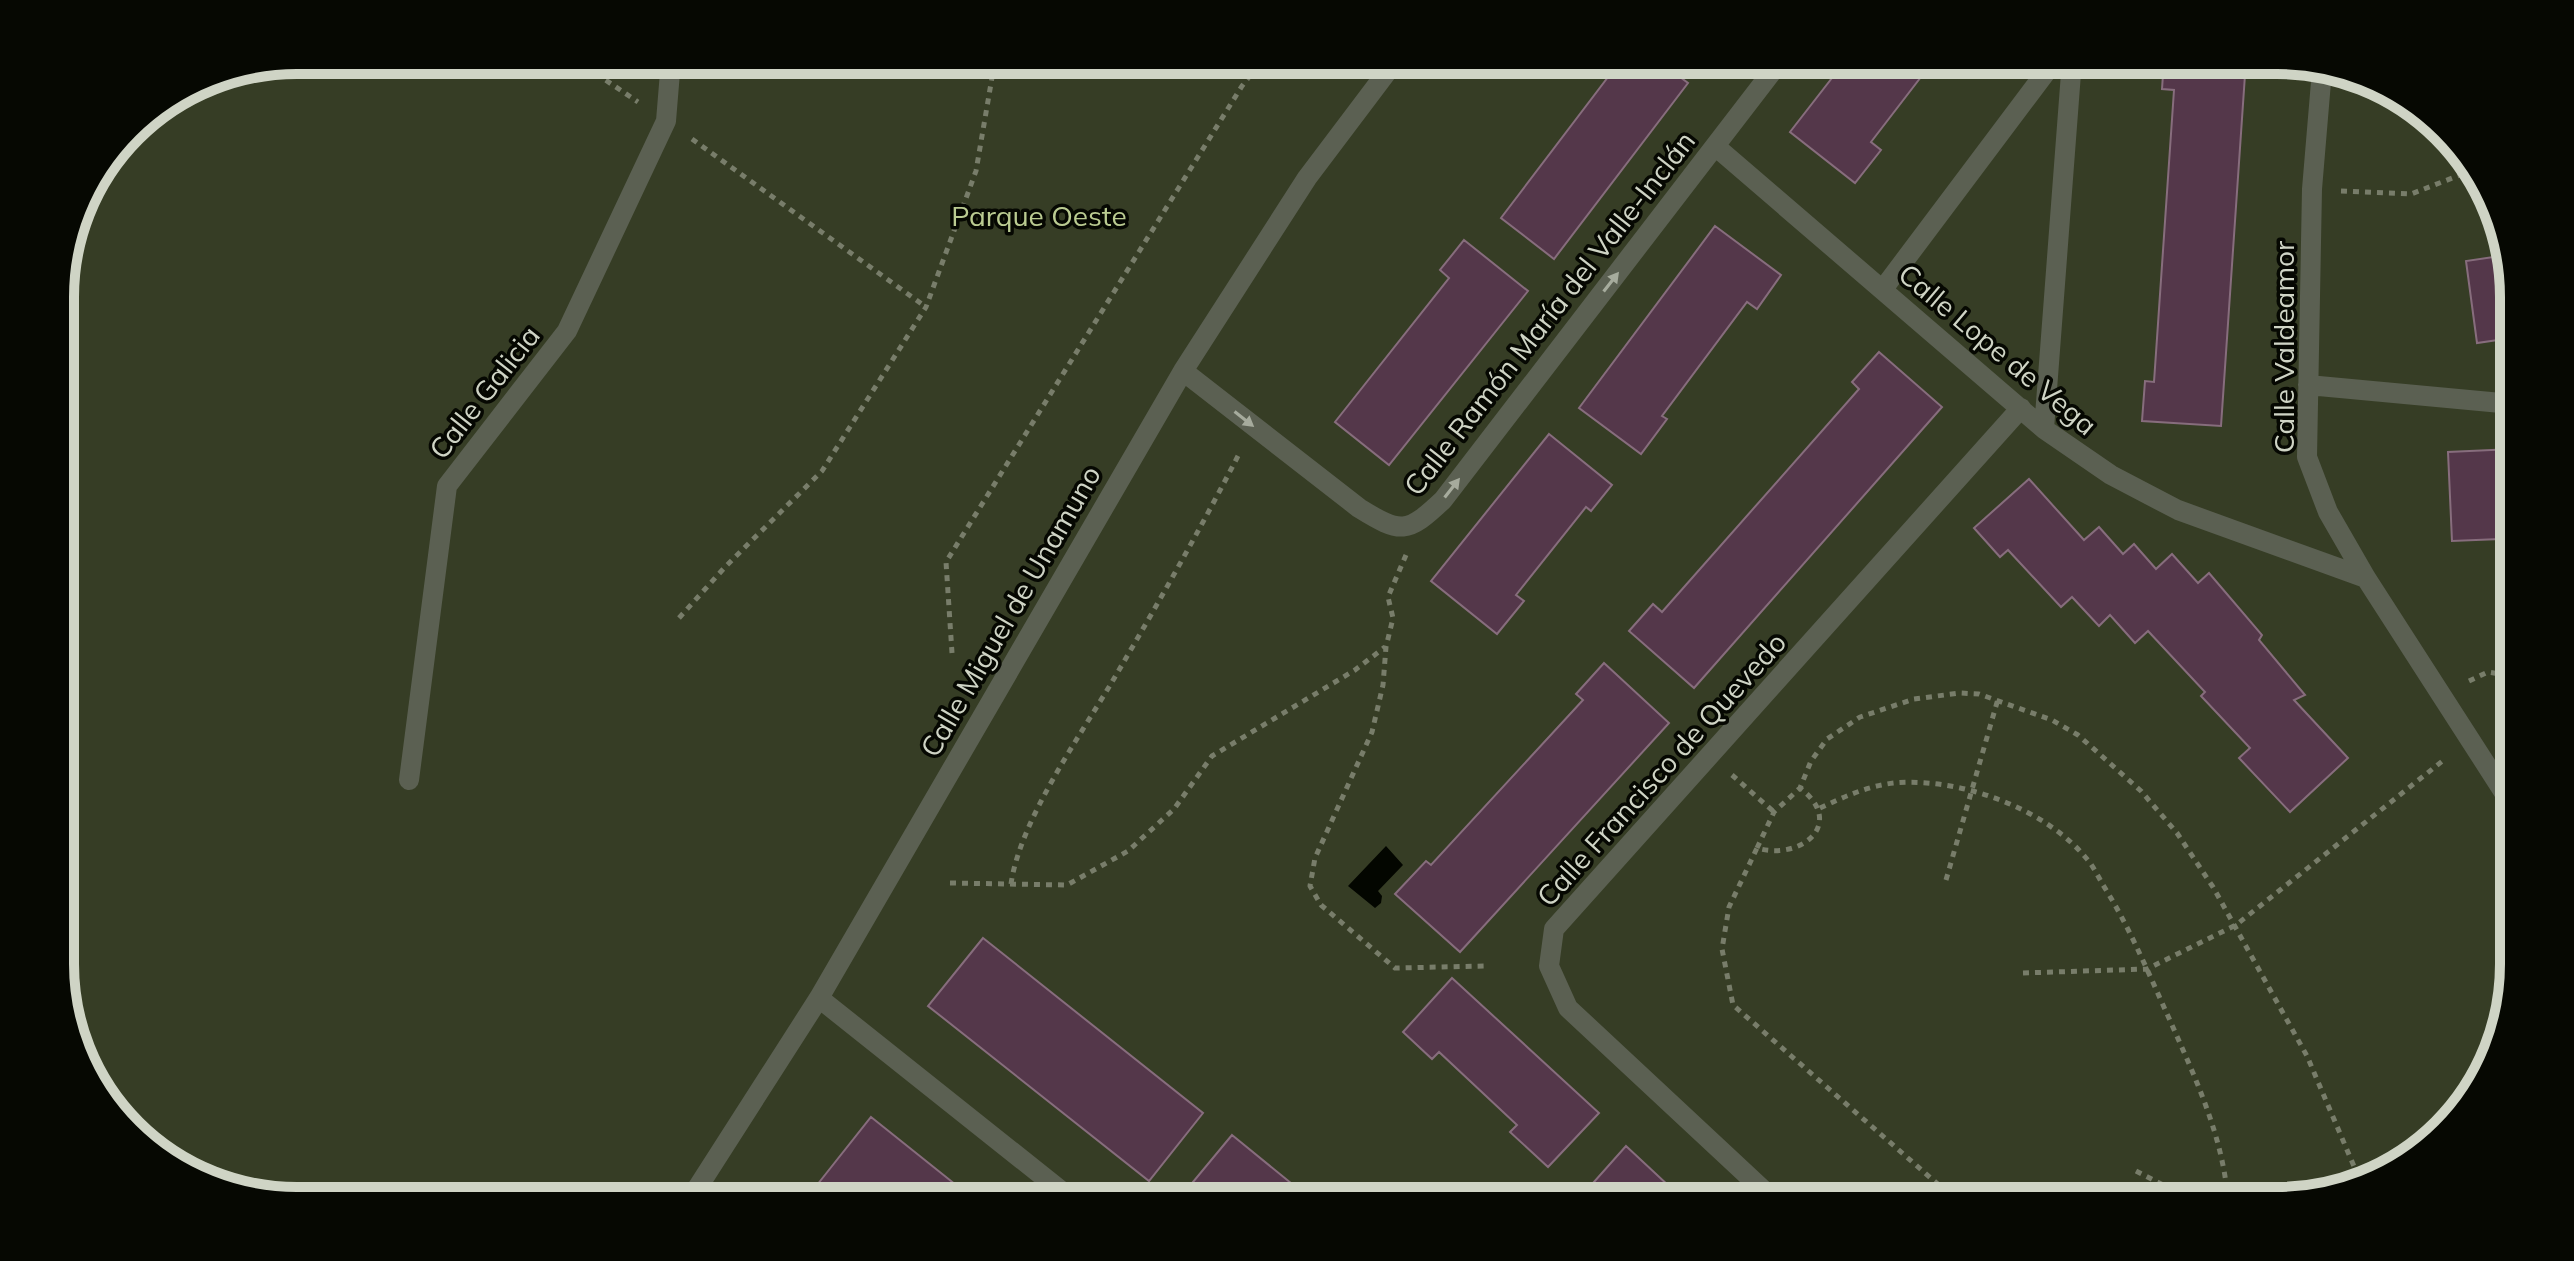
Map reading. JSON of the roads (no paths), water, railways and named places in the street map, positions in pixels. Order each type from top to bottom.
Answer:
[{"type":"street","name":"Calle Galicia","points":[[409,780],[447,486],[567,331],[666,121],[670,74]]},
{"type":"street","name":"Calle Miguel de Unamuno","points":[[698,1187],[819,998],[1183,371],[1307,178],[1385,74]]},
{"type":"street","name":"Calle Ramón María del Valle-Inclán","points":[[1183,371],[1359,508],[1388,526],[1417,524],[1443,500],[1770,74]]},
{"type":"street","points":[[1883,289],[2044,74]]},
{"type":"street","points":[[2044,429],[2071,74]]},
{"type":"street","name":"Calle Valdeamor","points":[[2321,78],[2312,189],[2307,457],[2328,512],[2366,578],[2500,786]]},
{"type":"street","name":"Calle Lope de Vega","points":[[1715,146],[2044,429],[2111,475],[2178,510],[2366,578]]},
{"type":"street","points":[[2308,385],[2500,403]]},
{"type":"street","name":"Calle Francisco de Quevedo","points":[[1760,1187],[1568,1008],[1549,966],[1554,929],[2021,408]]},
{"type":"street","points":[[819,998],[1056,1187]]},
{"type":"park label","name":"Parque Oeste","points":[[1039,215]]}]
